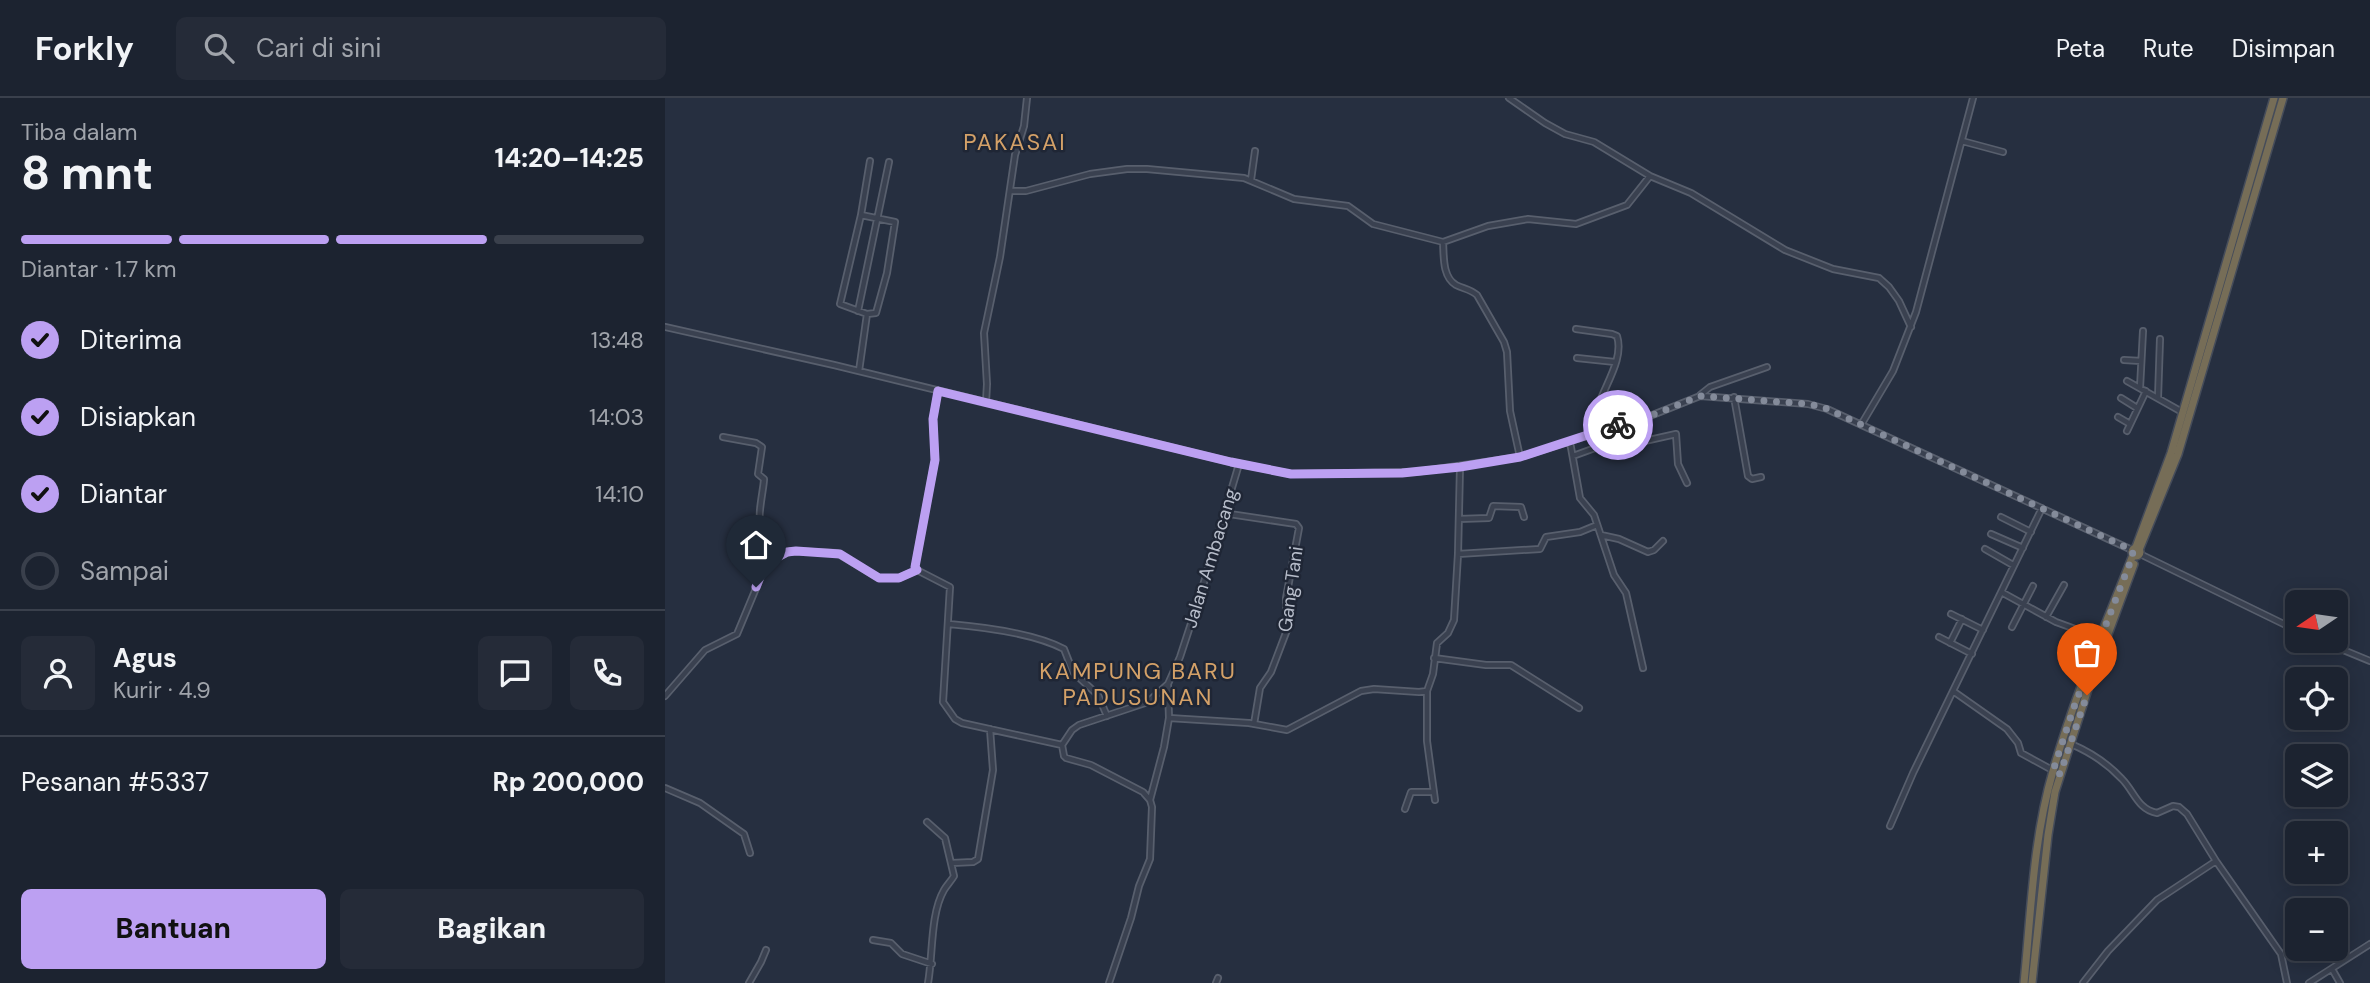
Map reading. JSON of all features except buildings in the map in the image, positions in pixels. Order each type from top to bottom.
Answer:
[{"type":"highway","points":[[2024,983],[2056,773],[2074,707],[2136,552],[2168,483],[2274,98]]},
{"type":"highway","points":[[2180,432],[2182,412],[2283,98]]},
{"type":"highway","points":[[2056,773],[2071,744],[2136,552]]},
{"type":"highway","points":[[2032,983],[2034,920]]},
{"type":"street","points":[[986,402],[984,333],[1027,98]]},
{"type":"street","points":[[1509,98],[1565,134],[1594,142],[1650,176],[1691,193],[1799,257],[1833,269],[1878,278],[1899,300],[1911,327]]},
{"type":"street","points":[[1861,425],[1893,371],[1911,327],[1973,98]]},
{"type":"street","points":[[1962,141],[2003,152]]},
{"type":"street","points":[[1251,180],[1255,151]]},
{"type":"street","points":[[861,215],[895,222],[887,273],[876,313],[867,314],[840,304],[861,215],[870,161]]},
{"type":"street","points":[[858,311],[889,162]]},
{"type":"street","points":[[1010,191],[1032,190],[1090,174],[1126,169],[1251,180],[1294,199],[1348,206],[1373,225],[1443,242],[1488,226],[1528,219],[1576,224],[1627,205],[1650,176]]},
{"type":"street","points":[[1443,242],[1445,266],[1450,279],[1454,284],[1477,295],[1506,348],[1510,411],[1520,457]]},
{"type":"street","points":[[859,371],[867,314]]},
{"type":"street","points":[[665,327],[859,371],[1239,464],[1291,474],[1314,475],[1416,472],[1520,457],[1650,416],[1700,396],[1710,387],[1767,367]]},
{"type":"street","points":[[1576,329],[1617,336],[1619,344],[1599,406],[1597,432]]},
{"type":"street","points":[[2140,388],[2143,331]]},
{"type":"street","points":[[2158,398],[2160,339]]},
{"type":"street","points":[[1577,358],[1615,362]]},
{"type":"street","points":[[2124,360],[2141,361]]},
{"type":"street","points":[[2127,381],[2182,412]]},
{"type":"street","points":[[938,391],[933,419],[935,460],[915,567],[949,585],[951,594],[943,702],[958,722],[1062,745]]},
{"type":"street","points":[[2127,431],[2146,391]]},
{"type":"street","points":[[1700,396],[1823,407],[2136,552],[2285,625]]},
{"type":"street","points":[[1734,397],[1748,476],[1761,477]]},
{"type":"street","points":[[2120,398],[2137,408]]},
{"type":"street","points":[[2118,417],[2130,424]]},
{"type":"street","points":[[1573,456],[1597,447],[1609,449],[1675,434],[1678,464],[1686,484]]},
{"type":"street","points":[[665,696],[705,650],[737,634],[767,562],[771,527],[761,522],[759,516],[764,490],[764,479],[758,474],[762,447],[755,443],[723,437]]},
{"type":"street","points":[[1570,442],[1581,500],[1594,516],[1614,575],[1626,593],[1643,668]]},
{"type":"street","name":"Jalan Ambacang","points":[[1168,684],[1199,599],[1239,464]]},
{"type":"street","points":[[1435,800],[1427,741],[1427,691],[1433,674],[1437,643],[1448,633],[1454,620],[1460,467]]},
{"type":"street","points":[[1459,519],[1489,518],[1493,506],[1521,507],[1524,517]]},
{"type":"street","points":[[1890,826],[1913,773],[2003,593],[2013,565],[2042,508]]},
{"type":"street","name":"Gang Tani","points":[[1223,513],[1296,524],[1299,528],[1287,594],[1287,630],[1271,672],[1260,688],[1254,724]]},
{"type":"street","points":[[2001,517],[2031,532]]},
{"type":"street","points":[[1458,554],[1540,549],[1546,537],[1580,532],[1597,525]]},
{"type":"street","points":[[1991,534],[2023,548]]},
{"type":"street","points":[[1601,535],[1619,539],[1648,552],[1663,541]]},
{"type":"street","points":[[1985,549],[2013,565]]},
{"type":"street","points":[[767,562],[791,551],[837,553],[879,578],[899,578],[917,570]]},
{"type":"street","points":[[2046,617],[2064,585]]},
{"type":"street","points":[[2012,628],[2033,586]]},
{"type":"street","points":[[2003,593],[2046,617],[2101,638]]},
{"type":"street","points":[[1951,614],[1983,630]]},
{"type":"street","points":[[1950,643],[1962,619]]},
{"type":"street","points":[[949,624],[994,629],[1064,649],[1073,672],[1098,695],[1107,716]]},
{"type":"street","points":[[1939,637],[1972,654]]},
{"type":"street","points":[[2349,652],[2370,661]]},
{"type":"street","points":[[1434,658],[1486,665],[1511,665],[1579,708]]},
{"type":"street","points":[[1150,800],[1143,792],[1096,767],[1066,758],[1062,745],[1075,728],[1148,702],[1168,684]]},
{"type":"street","points":[[1109,983],[1150,859],[1150,800],[1169,718],[1168,684]]},
{"type":"street","points":[[1169,718],[1254,724],[1281,730],[1290,729],[1353,694],[1369,689],[1427,691]]},
{"type":"street","points":[[1953,691],[2007,729],[2018,743],[2021,753],[2056,773]]},
{"type":"street","points":[[952,863],[973,862],[979,856],[993,770],[990,729]]},
{"type":"street","points":[[2071,744],[2098,758],[2117,774],[2145,809],[2157,813],[2173,806],[2182,809],[2192,820],[2216,861],[2281,954],[2287,983]]},
{"type":"street","points":[[665,788],[700,803],[744,834],[750,853]]},
{"type":"street","points":[[1405,809],[1411,792],[1434,792]]},
{"type":"street","points":[[927,822],[945,838],[954,876],[943,893],[933,931],[932,964],[928,983]]},
{"type":"street","points":[[2083,983],[2108,951],[2163,894],[2216,861]]},
{"type":"street","points":[[873,940],[891,943],[902,954],[932,964]]},
{"type":"street","points":[[2309,983],[2370,944]]},
{"type":"street","points":[[748,983],[766,950]]},
{"type":"street","points":[[2332,968],[2340,983]]},
{"type":"way so far","points":[[1618,425],[1650,416],[1700,396],[1823,407],[2132,550],[2133,555],[2074,707],[2053,771],[2060,774],[2087,695]]},
{"type":"district","name":"PAKASAI","points":[[1015,142]]},
{"type":"district","name":"KAMPUNG BARU PADUSUNAN","points":[[1138,684]]},
{"type":"route","points":[[756,587],[765,564],[791,551],[840,554],[879,578],[899,578],[917,570],[915,567],[936,454],[933,419],[938,391],[1183,451],[1291,474],[1402,473],[1460,467],[1520,457],[1618,425]]}]
